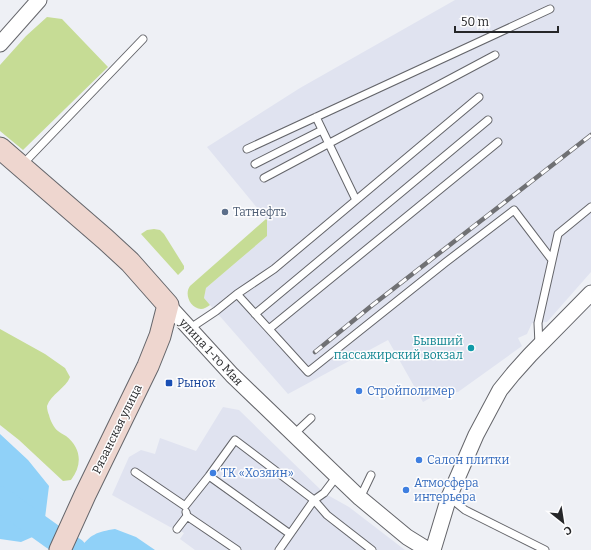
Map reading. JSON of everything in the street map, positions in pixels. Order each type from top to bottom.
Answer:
[{"type":"main road","name":"улица 1-го Мая","points":[[0,148],[130,262],[168,305]]},
{"type":"main road","name":"Рязанская улица","points":[[60,550],[148,366],[160,336],[168,305]]},
{"type":"street","points":[[0,44],[39,0]]},
{"type":"street","points":[[433,550],[449,496],[476,435],[500,390],[539,346],[591,293]]},
{"type":"street","name":"улица 1-го Мая","points":[[168,305],[232,376],[293,435],[360,498],[407,537],[428,550]]},
{"type":"lane","points":[[247,149],[550,9]]},
{"type":"lane","points":[[21,166],[143,39]]},
{"type":"lane","points":[[264,178],[494,54]]},
{"type":"lane","points":[[190,329],[274,269],[480,97]]},
{"type":"lane","points":[[316,117],[356,200]]},
{"type":"lane","points":[[255,314],[488,120]]},
{"type":"lane","points":[[255,164],[322,130]]},
{"type":"lane","points":[[269,329],[498,142]]},
{"type":"lane","points":[[539,346],[538,323],[558,234],[591,207]]},
{"type":"lane","points":[[237,294],[308,372],[514,210],[552,260]]},
{"type":"lane","points":[[293,435],[311,418]]},
{"type":"lane","points":[[237,550],[187,516],[185,511],[185,506],[235,440],[314,500],[326,515],[372,550]]},
{"type":"lane","points":[[135,472],[185,506]]},
{"type":"lane","points":[[360,498],[371,475]]},
{"type":"lane","points":[[209,476],[290,534]]},
{"type":"lane","points":[[279,550],[314,500],[324,493],[337,476]]},
{"type":"lane","points":[[449,496],[465,510],[545,550]]},
{"type":"lane","points":[[177,529],[187,516]]},
{"type":"shaded area","points":[[455,0],[591,0],[591,272],[547,322],[532,323],[527,334],[518,338],[522,346],[458,392],[441,392],[423,402],[388,340],[288,394],[204,298],[206,288],[267,236],[267,220],[207,147],[300,88]]},
{"type":"shaded area","name":"ТК «Хозяин»","points":[[223,407],[239,410],[324,493],[349,507],[405,550],[195,550],[180,539],[184,533],[170,527],[112,495],[129,457],[141,450],[155,454],[160,438],[196,451]]},
{"type":"green space","points":[[47,17],[62,19],[108,67],[23,150],[0,131],[0,65],[26,36]]},
{"type":"green space","points":[[266,219],[267,236],[206,288],[204,298],[210,305],[201,309],[194,306],[188,297],[188,289],[190,286]]},
{"type":"green space","points":[[147,230],[160,230],[164,234],[184,266],[184,269],[178,275],[141,234]]},
{"type":"green space","points":[[0,329],[45,354],[65,368],[70,377],[47,406],[54,426],[71,441],[79,456],[79,462],[75,474],[71,480],[63,481],[19,440],[0,425]]},
{"type":"water","points":[[0,434],[28,460],[49,486],[44,526],[37,535],[21,542],[0,539]]},
{"type":"water","points":[[115,529],[136,537],[155,550],[79,550],[90,537],[103,531]]},
{"type":"waterway","points":[[0,499],[53,537],[74,550]]},
{"type":"railway","points":[[315,352],[370,307],[591,135]]},
{"type":"place","name":"Татнефть","points":[[225,212]]},
{"type":"place","name":"Бывший пассажирский вокзал","points":[[471,348]]},
{"type":"place","name":"Рынок","points":[[169,383]]},
{"type":"place","name":"Стройполимер","points":[[359,391]]},
{"type":"place","name":"Салон плитки","points":[[419,460]]},
{"type":"place","name":"ТК «Хозяин»","points":[[213,473]]},
{"type":"place","name":"Атмосфера интерьера","points":[[406,490]]}]
